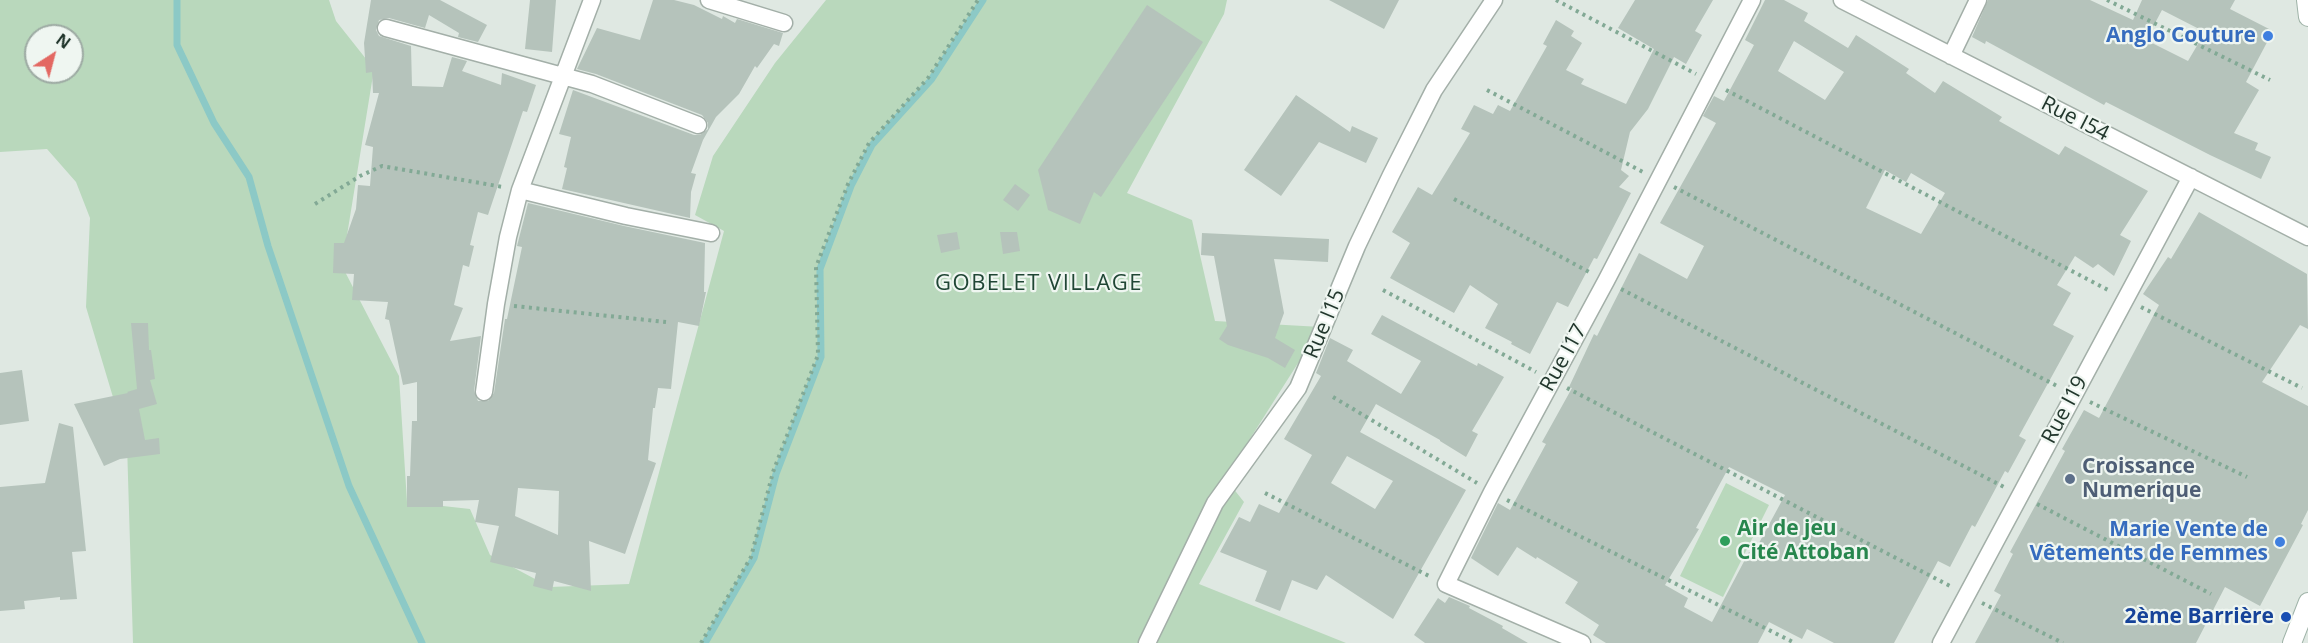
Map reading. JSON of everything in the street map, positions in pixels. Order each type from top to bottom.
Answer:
[{"type":"street","points":[[484,392],[496,304],[508,237],[520,190],[592,0]]},
{"type":"street","points":[[709,0],[784,23]]},
{"type":"street","name":"Rue I15","points":[[1147,643],[1215,503],[1298,388],[1357,246],[1391,175],[1434,90],[1494,0]]},
{"type":"street","name":"Rue I17","points":[[1446,584],[1492,492],[1606,281],[1752,0]]},
{"type":"street","name":"Rue I54","points":[[1842,0],[2308,237]]},
{"type":"street","points":[[1951,56],[1978,0]]},
{"type":"street","points":[[2306,0],[2308,17]]},
{"type":"street","points":[[386,28],[601,87],[698,125]]},
{"type":"street","name":"Rue I19","points":[[1941,643],[1965,594],[2191,177]]},
{"type":"street","points":[[520,190],[626,216],[711,233]]},
{"type":"street","points":[[1446,584],[1582,643]]},
{"type":"street","points":[[2292,643],[2305,622],[2308,602]]},
{"type":"path","points":[[700,643],[751,557],[773,472],[818,355],[816,267],[848,183],[869,143],[928,78],[978,0]]},
{"type":"path","points":[[1556,0],[2124,299],[2302,388]]},
{"type":"path","points":[[2107,0],[2270,80]]},
{"type":"path","points":[[1487,90],[2073,394],[2247,477]]},
{"type":"path","points":[[315,204],[360,176],[382,166],[520,190]]},
{"type":"path","points":[[1454,199],[1606,281],[2211,594]]},
{"type":"path","points":[[1383,290],[1552,380],[2063,643]]},
{"type":"path","points":[[496,304],[666,322]]},
{"type":"path","points":[[1333,397],[1492,492],[1795,643]]},
{"type":"path","points":[[1265,493],[1446,584]]},
{"type":"green space","points":[[0,0],[329,0],[336,21],[374,69],[342,266],[399,376],[407,502],[470,509],[490,555],[550,587],[629,584],[724,231],[695,215],[713,156],[775,63],[826,0],[1227,0],[1224,14],[1127,193],[1192,220],[1215,321],[1321,327],[1225,478],[1244,502],[1199,584],[1346,643],[133,643],[127,444],[86,307],[90,218],[76,182],[47,149],[0,152]]},
{"type":"green space","name":"Air de jeu Cité Attoban","points":[[1726,483],[1769,505],[1723,597],[1680,576]]},
{"type":"building","points":[[371,0],[440,0],[487,25],[478,42],[458,37],[459,33],[429,15],[425,28],[389,18],[379,20],[376,30],[379,36],[411,46],[412,86],[443,87],[452,57],[467,61],[462,71],[501,85],[502,73],[536,85],[527,112],[523,111],[488,215],[478,212],[470,245],[474,246],[469,267],[463,265],[454,305],[463,308],[450,341],[481,336],[474,391],[478,401],[488,401],[494,393],[505,319],[507,319],[522,247],[517,246],[528,203],[705,243],[704,292],[706,292],[699,326],[678,322],[671,389],[658,388],[655,408],[653,408],[648,460],[656,463],[625,554],[589,541],[591,591],[554,581],[552,591],[533,586],[536,573],[490,562],[499,526],[475,522],[479,500],[443,501],[443,507],[407,507],[412,421],[417,421],[417,382],[403,385],[389,320],[385,319],[388,302],[352,300],[354,274],[333,273],[334,243],[344,243],[356,209],[358,185],[370,186],[373,147],[365,145],[379,93],[373,93],[372,72],[366,73],[364,43]],"holes":[[[518,488],[559,491],[558,535],[515,516]]]},
{"type":"building","points":[[530,0],[556,0],[552,52],[525,49]]},
{"type":"building","points":[[653,0],[674,0],[694,5],[722,19],[723,16],[735,23],[737,19],[783,33],[779,46],[774,44],[757,68],[755,66],[739,94],[716,117],[703,140],[691,173],[696,174],[691,192],[690,218],[562,189],[571,137],[559,134],[573,90],[694,135],[700,135],[708,129],[708,123],[702,115],[596,74],[577,69],[597,28],[640,40]]},
{"type":"building","points":[[1329,0],[1399,0],[1384,29]]},
{"type":"building","points":[[1635,0],[1713,0],[1695,31],[1702,35],[1686,64],[1674,57],[1648,109],[1630,132],[1621,170],[1629,176],[1619,187],[1631,193],[1597,259],[1594,258],[1568,307],[1557,302],[1530,354],[1485,328],[1498,304],[1470,285],[1454,313],[1390,278],[1410,243],[1392,232],[1418,187],[1432,195],[1470,133],[1461,129],[1474,105],[1493,114],[1498,105],[1510,111],[1547,46],[1543,44],[1556,20],[1574,31],[1571,36],[1582,43],[1566,70],[1584,79],[1581,84],[1626,104],[1654,49],[1618,28]]},
{"type":"building","points":[[1765,0],[1784,0],[1808,13],[1804,21],[1848,48],[1856,35],[1909,69],[1906,73],[1935,93],[1943,81],[2002,117],[1999,121],[2059,155],[2065,146],[2148,191],[2120,235],[2131,241],[2114,276],[2098,264],[2093,268],[2075,256],[2057,285],[2071,293],[2053,325],[2074,336],[2019,436],[2026,440],[2008,473],[2005,471],[1975,527],[1972,525],[1950,567],[1938,561],[1894,643],[1834,643],[1807,629],[1802,639],[1769,622],[1758,643],[1606,643],[1593,635],[1599,625],[1565,603],[1578,582],[1517,547],[1498,576],[1471,558],[1498,503],[1510,510],[1546,444],[1542,442],[1572,388],[1569,387],[1594,334],[1597,336],[1639,253],[1687,279],[1704,246],[1660,223],[1716,123],[1703,116],[1714,96],[1724,101],[1754,45],[1745,40]],"holes":[[[1794,41],[1844,72],[1825,100],[1778,71]],[[1885,170],[1906,182],[1911,173],[1945,193],[1921,234],[1866,208]],[[1729,467],[1785,495],[1753,554],[1749,552],[1712,622],[1684,607],[1688,598],[1665,585],[1699,529],[1696,528]]]},
{"type":"building","points":[[1988,0],[2090,0],[2133,20],[2142,0],[2235,0],[2230,9],[2273,31],[2246,82],[2259,90],[2234,133],[2258,143],[2255,150],[2271,157],[2261,179],[2106,102],[2104,105],[1986,41],[1985,44],[1972,37]],"holes":[[[2162,10],[2205,32],[2188,61],[2146,40]]]},
{"type":"building","points":[[1147,5],[1203,42],[1101,197],[1094,192],[1080,224],[1048,210],[1038,170]]},
{"type":"building","points":[[1296,95],[1350,132],[1352,126],[1378,138],[1366,163],[1319,142],[1281,196],[1244,170]]},
{"type":"building","points":[[1015,184],[1030,195],[1018,211],[1003,200]]},
{"type":"building","points":[[2199,212],[2307,274],[2308,329],[2300,325],[2262,382],[2308,406],[2308,510],[2301,524],[2303,525],[2260,606],[2225,587],[2196,643],[1975,643],[2001,595],[1994,591],[2013,554],[2010,552],[2065,451],[2062,449],[2084,410],[2099,418],[2159,305],[2143,294],[2168,257],[2171,259]]},
{"type":"building","points":[[957,232],[960,249],[941,253],[937,235]]},
{"type":"building","points":[[1000,232],[1017,232],[1020,251],[1003,254]]},
{"type":"building","points":[[1202,233],[1329,239],[1328,262],[1274,259],[1284,313],[1275,338],[1295,350],[1285,368],[1268,358],[1228,345],[1219,339],[1227,326],[1214,256],[1201,255]]},
{"type":"building","points":[[1382,315],[1477,366],[1478,363],[1504,377],[1472,431],[1478,434],[1466,457],[1376,404],[1360,432],[1466,490],[1393,619],[1326,575],[1317,590],[1292,580],[1280,611],[1255,601],[1267,571],[1220,552],[1239,517],[1250,522],[1259,504],[1279,513],[1312,455],[1284,439],[1321,376],[1316,373],[1330,338],[1353,350],[1347,361],[1401,394],[1421,361],[1371,334]],"holes":[[[1347,456],[1393,481],[1375,509],[1331,483]]]},
{"type":"building","points":[[131,323],[148,323],[149,350],[151,350],[155,379],[150,380],[157,404],[139,409],[145,440],[159,438],[160,454],[120,459],[104,466],[74,404],[128,393],[137,389]]},
{"type":"building","points":[[22,370],[29,421],[0,425],[0,373]]},
{"type":"building","points":[[59,423],[73,427],[86,551],[72,552],[77,599],[60,600],[60,597],[24,601],[25,609],[0,611],[0,487],[45,483]]},
{"type":"building","points":[[1449,597],[1470,606],[1469,608],[1503,626],[1502,628],[1528,643],[1425,643],[1414,635],[1438,598],[1445,603]]},
{"type":"waterway","points":[[177,0],[177,45],[214,123],[249,177],[268,246],[349,486],[422,643]]},
{"type":"waterway","points":[[705,643],[754,558],[776,474],[821,357],[820,269],[851,186],[872,145],[931,80],[983,0]]},
{"type":"place","name":"Anglo Couture","points":[[2268,36]]},
{"type":"place","name":"Croissance Numerique","points":[[2070,479]]},
{"type":"place","name":"Air de jeu Cité Attoban","points":[[1725,541]]},
{"type":"place","name":"Marie Vente de Vêtements de Femmes","points":[[2280,542]]},
{"type":"place","name":"2ème Barrière","points":[[2286,617]]},
{"type":"district","name":"GOBELET VILLAGE","points":[[1039,284]]}]
